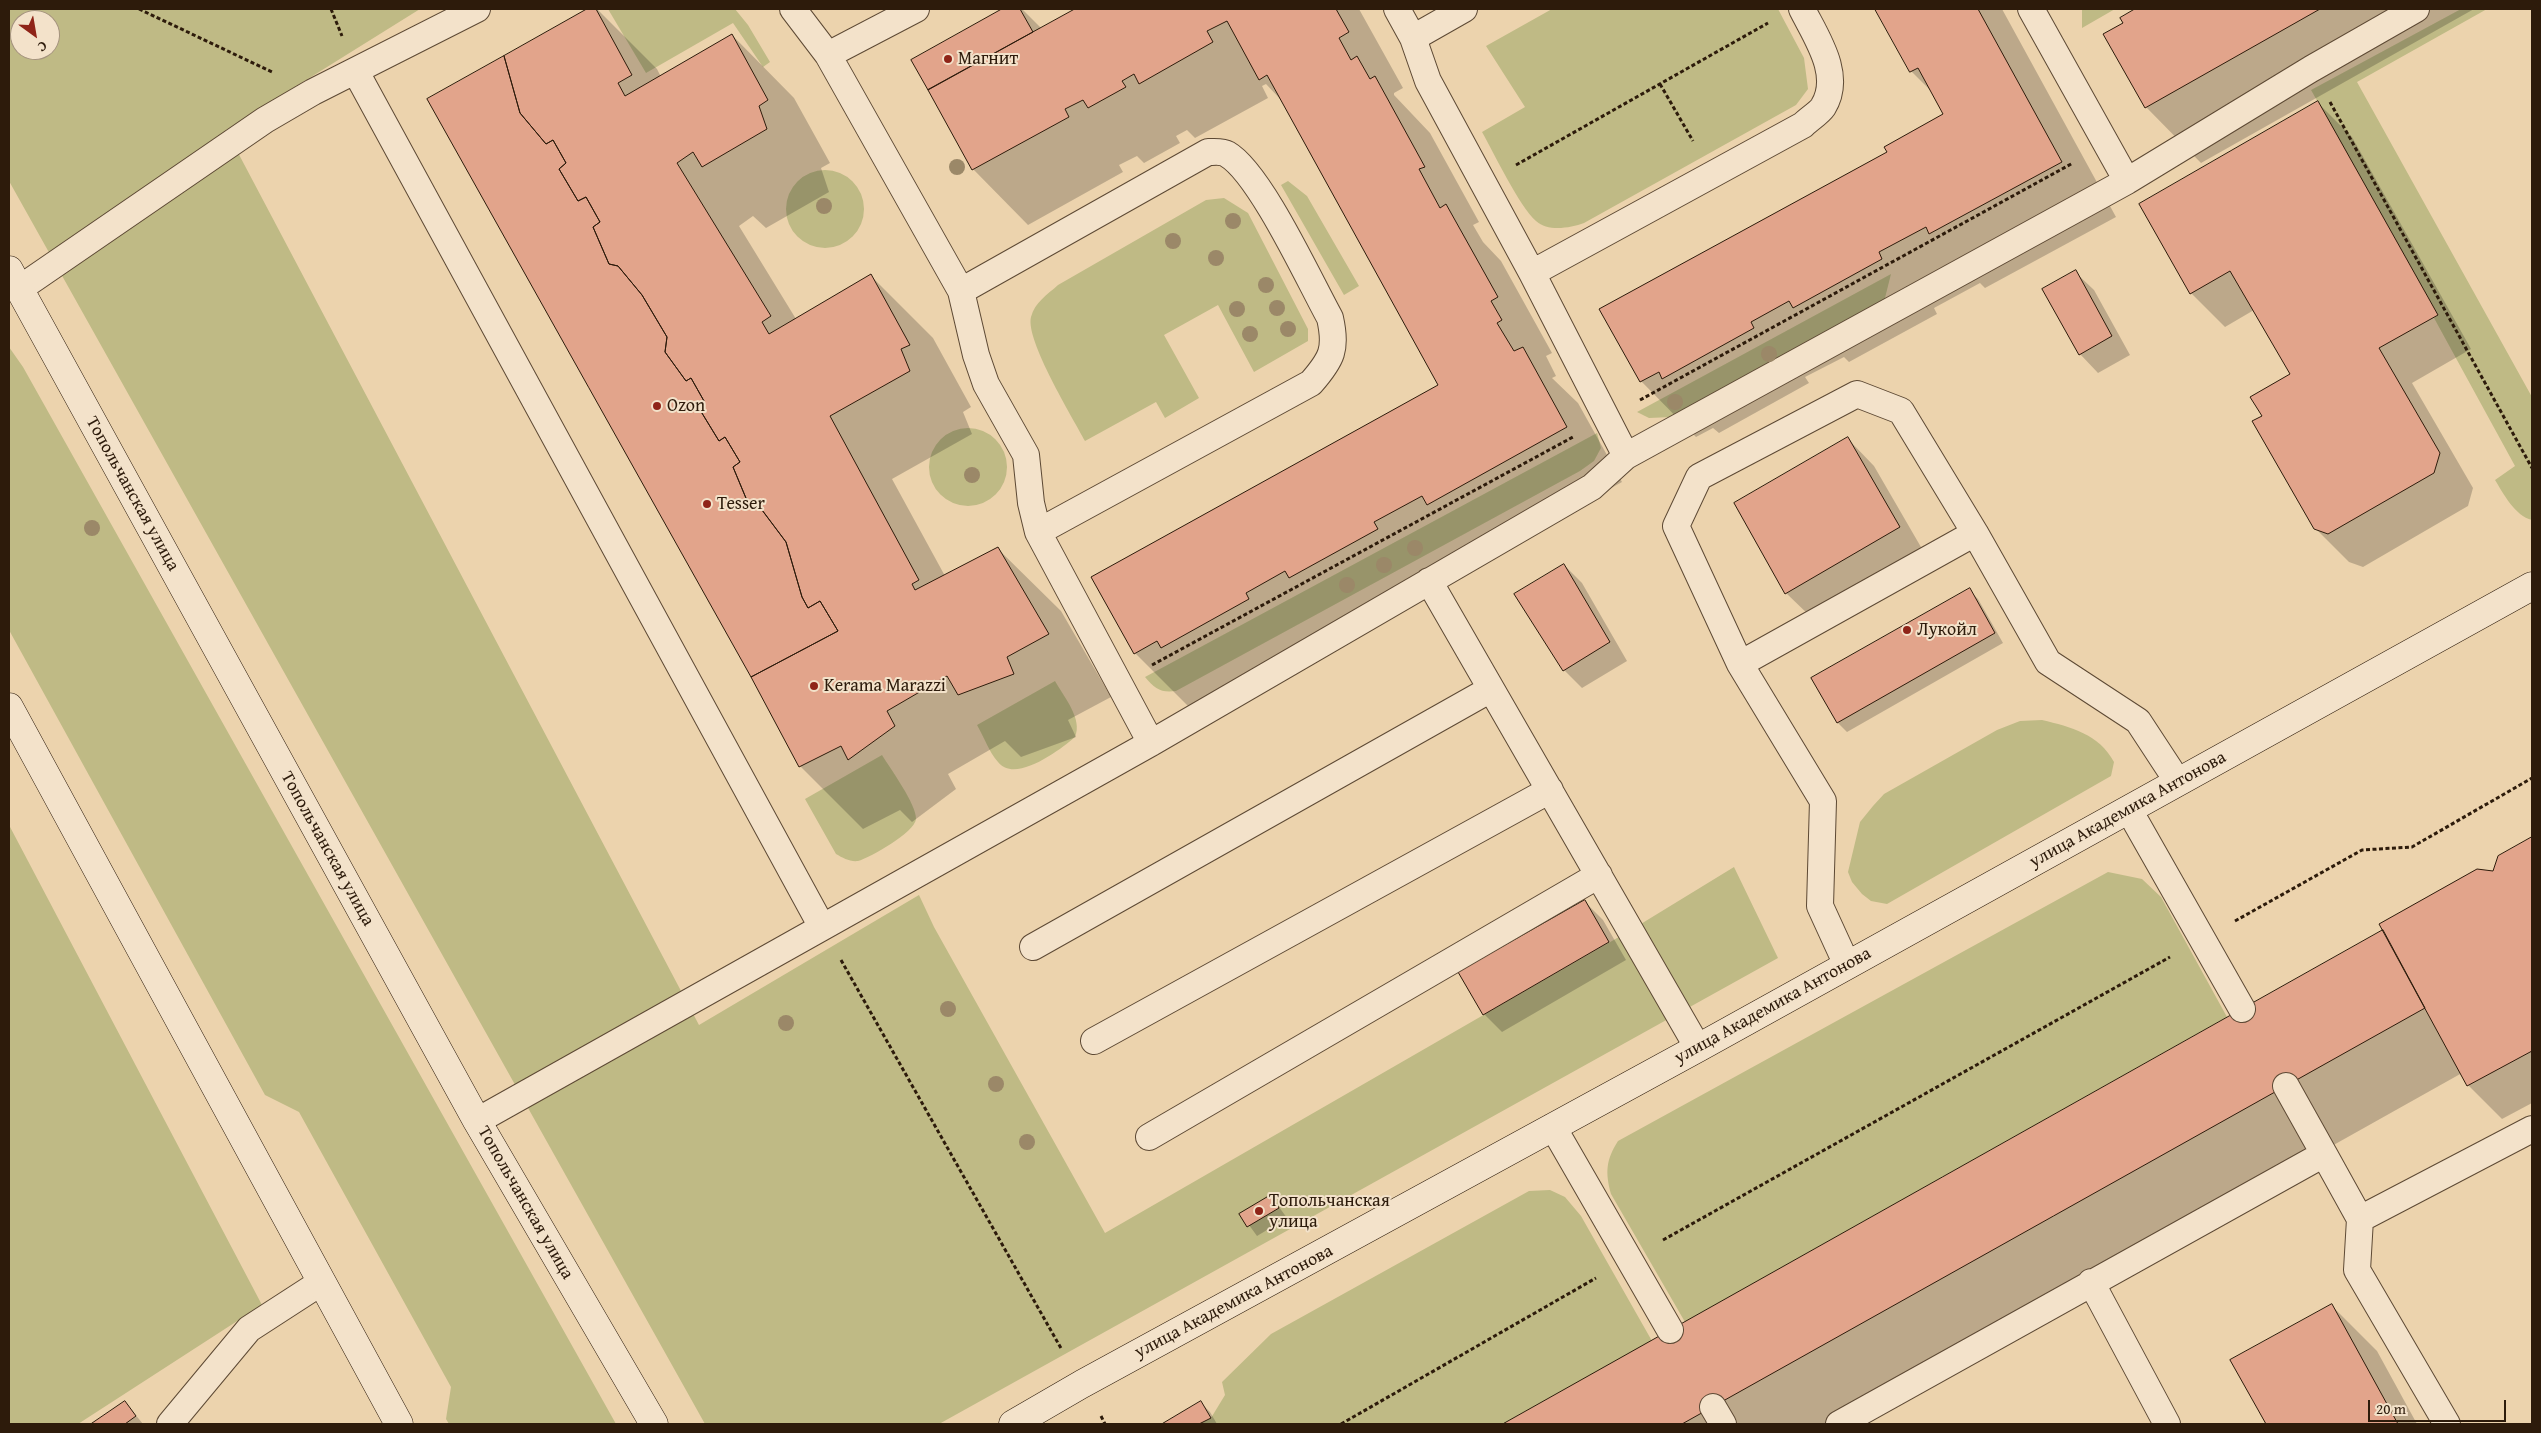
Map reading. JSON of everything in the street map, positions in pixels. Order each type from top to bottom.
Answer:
[{"type":"main road","name":"Топольчанская улица","points":[[14,280],[477,1121],[654,1424]]},
{"type":"main road","name":"улица Академика Антонова","points":[[1013,1424],[1082,1384],[1698,1048],[2532,586]]},
{"type":"main road","points":[[9,707],[320,1282],[399,1424]]},
{"type":"lane","points":[[14,280],[265,120],[313,92],[356,72],[477,9]]},
{"type":"lane","points":[[793,9],[828,54],[961,291],[976,355],[986,384],[1026,455],[1031,503],[1038,532],[1151,743]]},
{"type":"lane","points":[[828,54],[916,9]]},
{"type":"lane","points":[[1397,9],[1413,38],[1428,81],[1532,273],[1626,456]]},
{"type":"lane","points":[[1413,38],[1464,9]]},
{"type":"lane","points":[[1532,273],[1803,125],[1823,107],[1831,80],[1822,49],[1802,9]]},
{"type":"lane","points":[[2031,9],[2127,181]]},
{"type":"lane","points":[[477,1121],[1151,743],[1592,487],[1626,456],[2127,181],[2311,69],[2416,9]]},
{"type":"lane","points":[[356,72],[822,928]]},
{"type":"lane","points":[[961,291],[1208,152],[1225,153],[1241,166],[1258,186],[1330,318],[1335,340],[1328,363],[1311,382],[1038,532]]},
{"type":"lane","points":[[1847,965],[1820,906],[1823,800],[1740,664],[1676,526],[1699,477],[1857,394],[1901,412],[1975,534],[2048,662],[2138,721],[2178,782]]},
{"type":"lane","points":[[1740,664],[1975,534]]},
{"type":"lane","points":[[1429,581],[1698,1048]]},
{"type":"lane","points":[[1033,948],[1491,689]]},
{"type":"lane","points":[[1094,1041],[1550,790]]},
{"type":"lane","points":[[2129,810],[2242,1009]]},
{"type":"lane","points":[[1149,1137],[1599,875]]},
{"type":"lane","points":[[2286,1086],[2360,1220],[2357,1270],[2447,1424]]},
{"type":"lane","points":[[1553,1127],[1670,1330]]},
{"type":"lane","points":[[2360,1220],[2532,1129]]},
{"type":"lane","points":[[1840,1424],[2091,1282],[2324,1154]]},
{"type":"lane","points":[[170,1424],[250,1329],[320,1282]]},
{"type":"lane","points":[[2091,1282],[2167,1424]]},
{"type":"path","points":[[139,9],[313,92]]},
{"type":"path","points":[[1483,183],[1776,18]]},
{"type":"path","points":[[2311,69],[2532,468]]},
{"type":"path","points":[[1660,84],[1712,174]]},
{"type":"path","points":[[1119,683],[2106,145]]},
{"type":"path","points":[[1341,1424],[1630,1259],[2362,850],[2412,847],[2532,778]]},
{"type":"path","points":[[822,928],[1106,1424]]},
{"type":"shaded area","points":[[9,9],[420,9],[226,130],[699,1025],[919,895],[934,927],[1105,1233],[1631,930],[1734,867],[1778,958],[939,1424],[705,1424],[9,181]]},
{"type":"shaded area","points":[[608,9],[735,9],[748,25],[770,62],[763,67],[733,23],[646,73]]},
{"type":"shaded area","points":[[1552,9],[1778,9],[1804,58],[1808,89],[1796,105],[1584,223],[1566,227],[1547,227],[1536,221],[1522,204],[1482,132],[1525,107],[1486,46]]},
{"type":"shaded area","points":[[2082,9],[2115,9],[2082,28]]},
{"type":"shaded area","points":[[2461,9],[2487,9],[2357,82],[2532,397],[2532,520],[2526,518],[2515,509],[2495,480],[2515,466],[2434,318],[2438,315],[2311,90]]},
{"type":"shaded area","points":[[825,170],[840,173],[853,181],[861,194],[864,209],[861,224],[853,237],[840,245],[825,248],[810,245],[797,237],[789,224],[786,209],[789,194],[797,181],[810,173]]},
{"type":"shaded area","points":[[1288,181],[1307,196],[1359,286],[1344,295],[1281,185]]},
{"type":"shaded area","points":[[1224,198],[1248,213],[1308,329],[1308,341],[1254,372],[1218,305],[1164,335],[1199,398],[1165,418],[1156,402],[1085,441],[1051,379],[1035,343],[1031,328],[1031,317],[1035,307],[1058,285],[1206,200]]},
{"type":"shaded area","points":[[1891,274],[1884,302],[1672,417],[1649,418],[1637,412]]},
{"type":"shaded area","points":[[9,347],[23,367],[616,1424],[449,1424],[446,1419],[451,1387],[299,1112],[265,1095],[9,630]]},
{"type":"shaded area","points":[[968,428],[983,431],[996,439],[1004,452],[1007,467],[1004,482],[996,495],[983,503],[968,506],[953,503],[940,495],[932,482],[929,467],[932,452],[940,439],[953,431]]},
{"type":"shaded area","points":[[1597,433],[1601,448],[1594,461],[1580,471],[1176,691],[1159,689],[1152,685],[1145,677]]},
{"type":"shaded area","points":[[1055,681],[1075,716],[1077,730],[1075,737],[1037,763],[1015,769],[1006,768],[995,758],[977,725]]},
{"type":"shaded area","points":[[2042,720],[2074,729],[2092,738],[2108,752],[2114,762],[2111,776],[1887,904],[1871,901],[1862,894],[1852,882],[1848,872],[1860,822],[1884,794],[1997,730],[2020,721]]},
{"type":"shaded area","points":[[882,755],[908,796],[916,819],[908,831],[881,850],[858,861],[849,860],[836,854],[805,799]]},
{"type":"shaded area","points":[[9,825],[262,1305],[78,1424],[9,1424]]},
{"type":"shaded area","points":[[2108,872],[2142,879],[2161,897],[2227,1017],[1685,1322],[1611,1194],[1607,1173],[1611,1154],[1618,1141]]},
{"type":"shaded area","points":[[1550,1190],[1565,1197],[1581,1216],[1652,1341],[1503,1424],[1199,1424],[1211,1418],[1225,1395],[1222,1382],[1271,1334],[1529,1191]]},
{"type":"building","points":[[587,9],[596,9],[632,75],[618,83],[625,96],[732,34],[768,100],[759,106],[767,129],[702,167],[693,152],[677,163],[771,316],[762,322],[769,334],[871,274],[910,345],[901,349],[910,371],[830,416],[919,580],[912,584],[915,590],[998,547],[1049,634],[1007,657],[1014,674],[958,695],[947,676],[887,711],[895,726],[848,760],[841,746],[799,767],[751,677],[838,631],[820,601],[808,608],[802,597],[786,542],[756,502],[748,503],[733,467],[740,462],[725,437],[719,441],[697,405],[704,401],[691,378],[686,381],[665,352],[667,337],[642,295],[618,266],[609,264],[593,227],[600,222],[586,197],[578,201],[559,169],[566,163],[553,140],[546,144],[520,113],[504,56]]},
{"type":"building","points":[[1002,9],[1020,9],[1033,32],[928,90],[911,60]]},
{"type":"building","points":[[1075,9],[1336,9],[1349,32],[1339,38],[1351,60],[1357,56],[1370,79],[1375,76],[1425,167],[1419,169],[1440,208],[1446,204],[1498,297],[1491,301],[1502,320],[1497,323],[1514,351],[1523,347],[1567,427],[1427,505],[1422,496],[1374,522],[1378,529],[1289,578],[1285,571],[1246,593],[1249,599],[1161,648],[1157,641],[1134,654],[1091,577],[1438,385],[1267,75],[1259,80],[1227,21],[1207,31],[1213,42],[1139,84],[1134,74],[1122,81],[1126,87],[1088,108],[1083,100],[1065,109],[1069,117],[972,170],[928,90]]},
{"type":"building","points":[[1875,9],[1978,9],[2062,162],[1929,234],[1926,227],[1879,252],[1882,259],[1793,308],[1789,301],[1751,322],[1754,328],[1662,379],[1659,372],[1640,382],[1599,309],[1887,152],[1884,147],[1943,114],[1918,68],[1910,72]]},
{"type":"building","points":[[2135,9],[2320,9],[2145,108],[2103,34],[2123,23],[2120,18]]},
{"type":"building","points":[[504,56],[520,113],[546,144],[553,140],[566,163],[559,169],[578,201],[586,197],[600,222],[593,227],[609,264],[618,266],[642,295],[667,337],[665,352],[686,381],[691,378],[704,401],[697,405],[719,441],[725,437],[740,462],[733,467],[748,503],[756,502],[786,542],[802,597],[808,608],[820,601],[838,631],[751,677],[427,99]]},
{"type":"building","points":[[2318,101],[2438,315],[2379,348],[2440,453],[2434,473],[2328,534],[2314,529],[2252,421],[2262,416],[2250,397],[2290,374],[2230,271],[2190,294],[2139,204]]},
{"type":"building","points":[[2076,270],[2112,336],[2079,355],[2042,289]]},
{"type":"building","points":[[1848,437],[1900,527],[1785,594],[1734,503]]},
{"type":"building","points":[[1564,564],[1610,642],[1563,671],[1514,594]]},
{"type":"building","points":[[1970,588],[1995,633],[1837,723],[1811,678]]},
{"type":"building","points":[[2532,837],[2532,1051],[2467,1086],[2379,924],[2477,869],[2493,871],[2498,856]]},
{"type":"building","points":[[1585,900],[1609,942],[1483,1015],[1458,972]]},
{"type":"building","points":[[2383,930],[2425,1008],[1682,1424],[1503,1424]]},
{"type":"building","name":"Топольчанская улица","points":[[1271,1195],[1279,1208],[1247,1227],[1239,1214]]},
{"type":"building","points":[[2332,1304],[2398,1424],[2266,1424],[2230,1360]]},
{"type":"building","points":[[125,1401],[136,1416],[125,1424],[91,1424]]},
{"type":"building","points":[[1201,1401],[1211,1418],[1199,1424],[1162,1424]]},
{"type":"place","name":"Магнит","points":[[948,59]]},
{"type":"place","name":"Ozon","points":[[657,406]]},
{"type":"place","name":"Tesser","points":[[707,504]]},
{"type":"place","name":"Лукойл","points":[[1907,630]]},
{"type":"place","name":"Kerama Marazzi","points":[[814,686]]},
{"type":"place","name":"Топольчанская улица","points":[[1259,1211]]}]
